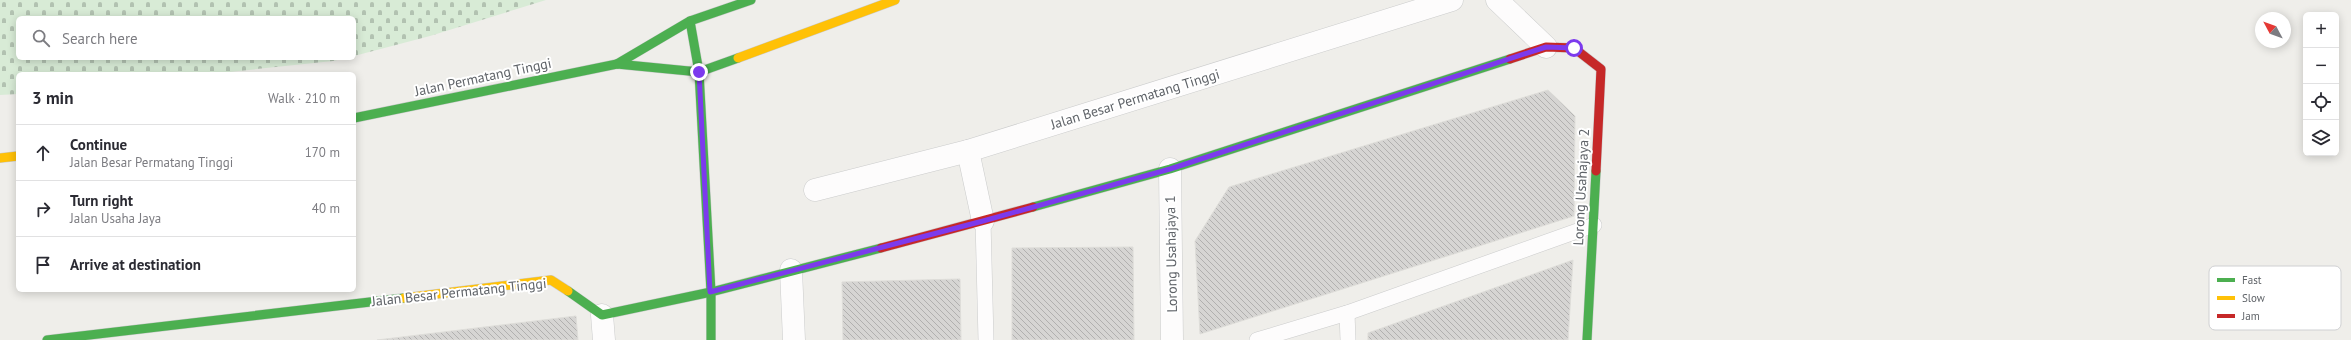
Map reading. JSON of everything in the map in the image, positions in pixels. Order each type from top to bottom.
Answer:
[{"type":"main road","name":"Jalan Permatang Tinggi","points":[[617,64],[690,21],[751,0]]},
{"type":"main road","name":"Jalan Permatang Tinggi","points":[[356,118],[617,64],[699,72],[895,0]]},
{"type":"main road","points":[[690,21],[699,72],[711,340]]},
{"type":"main road","points":[[602,315],[710,292],[983,221],[1170,169],[1546,47]]},
{"type":"main road","name":"Lorong Usahajaya 2","points":[[1546,47],[1574,48],[1601,69],[1587,340]]},
{"type":"main road","points":[[0,158],[16,156]]},
{"type":"main road","name":"Jalan Besar Permatang Tinggi","points":[[46,340],[135,334],[551,280],[602,315]]},
{"type":"street","name":"Jalan Besar Permatang Tinggi","points":[[815,190],[968,151],[1452,0]]},
{"type":"street","points":[[1497,0],[1546,47]]},
{"type":"street","points":[[968,151],[983,221]]},
{"type":"street","name":"Lorong Usahajaya 1","points":[[1170,169],[1172,340]]},
{"type":"street","points":[[791,270],[794,340]]},
{"type":"street","points":[[602,315],[604,340]]},
{"type":"lane","points":[[983,221],[986,340]]},
{"type":"lane","points":[[1257,340],[1347,313],[1594,225]]},
{"type":"lane","points":[[1347,313],[1348,340]]},
{"type":"green space","points":[[0,0],[546,0],[430,36],[356,55],[356,16],[16,16],[16,60],[337,60],[229,72],[16,72],[16,94],[0,95]]},
{"type":"building","points":[[1548,90],[1575,116],[1574,216],[1200,334],[1195,241],[1229,187]]},
{"type":"building","points":[[1133,247],[1134,340],[1012,340],[1012,248]]},
{"type":"building","points":[[1573,260],[1568,340],[1368,340],[1368,333]]},
{"type":"building","points":[[960,279],[961,340],[843,340],[842,282]]},
{"type":"building","points":[[576,316],[578,340],[377,340]]},
{"type":"traffic: fast","points":[[617,64],[690,21],[751,0]]},
{"type":"traffic: fast","points":[[690,21],[699,72],[711,292],[711,340]]},
{"type":"traffic: fast","points":[[356,118],[617,64],[699,72],[738,58]]},
{"type":"traffic: fast","points":[[1033,207],[1170,169],[1510,59]]},
{"type":"traffic: fast","points":[[1587,340],[1596,171]]},
{"type":"traffic: fast","points":[[568,291],[602,315],[711,292],[881,248]]},
{"type":"traffic: fast","points":[[47,340],[404,298]]},
{"type":"traffic: slow","points":[[738,58],[895,0]]},
{"type":"traffic: slow","points":[[0,158],[16,156]]},
{"type":"traffic: slow","points":[[404,298],[551,280],[568,291]]},
{"type":"traffic: jam","points":[[1510,59],[1546,47],[1574,48],[1601,69],[1596,171]]},
{"type":"traffic: jam","points":[[881,248],[1033,207]]},
{"type":"route","points":[[699,72],[710,292],[983,221],[1170,169],[1546,47],[1574,48]]}]
